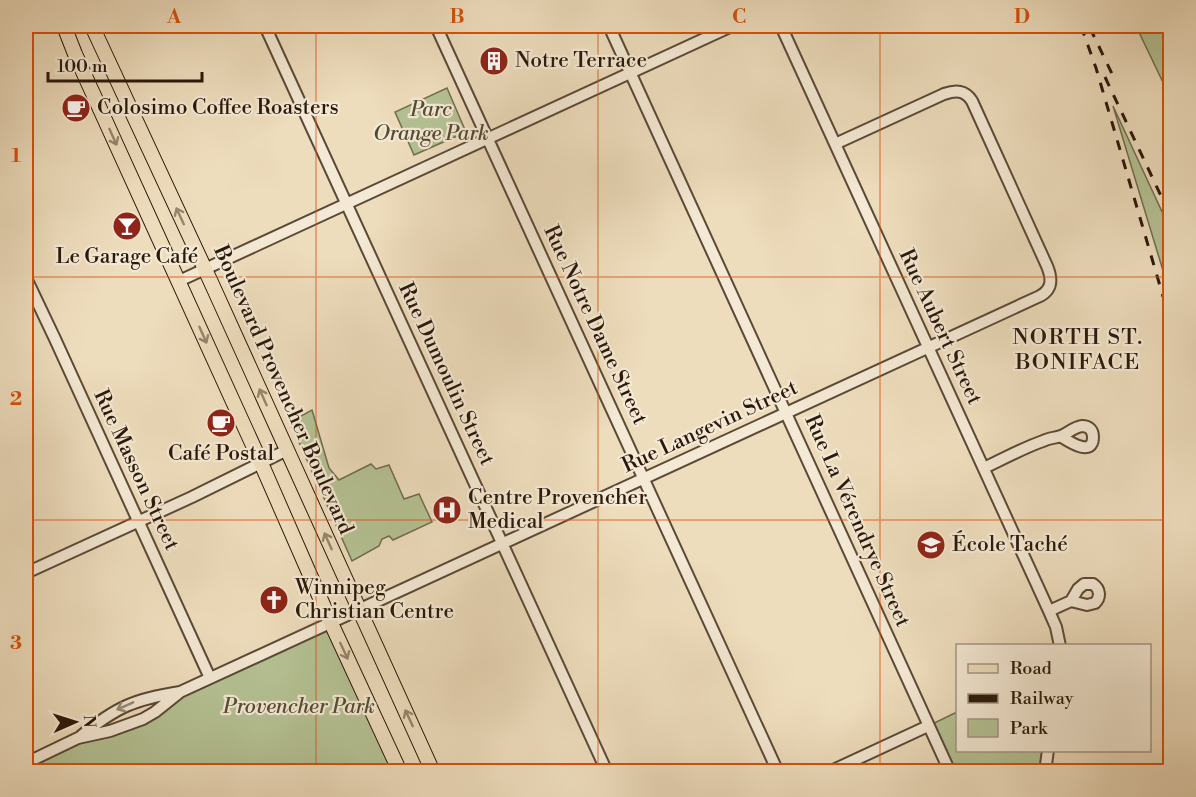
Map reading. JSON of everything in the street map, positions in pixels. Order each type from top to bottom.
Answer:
[{"type":"main road","points":[[64,26],[331,623],[400,771]]},
{"type":"main road","name":"Boulevard Provencher Boulevard","points":[[92,26],[434,771]]},
{"type":"street","name":"Rue Dumoulin Street","points":[[265,26],[607,771]]},
{"type":"street","name":"Rue Notre Dame Street","points":[[436,26],[778,771]]},
{"type":"street","name":"Rue La Vérendrye Street","points":[[609,26],[950,771]]},
{"type":"street","points":[[179,281],[732,26]]},
{"type":"street","name":"Rue Aubert Street","points":[[781,26],[1049,611],[1060,644]]},
{"type":"street","name":"Rue Langevin Street","points":[[26,763],[78,738],[133,724],[155,712],[180,692],[1045,293],[1050,285],[1047,266],[969,97],[965,93],[955,90],[835,144]]},
{"type":"street","name":"Rue Masson Street","points":[[26,278],[210,678]]},
{"type":"street","points":[[984,468],[1043,441],[1060,436]]},
{"type":"street","points":[[26,573],[192,497],[287,450]]},
{"type":"street","points":[[1049,611],[1071,602]]},
{"type":"street","name":"Rue Langevin Street","points":[[78,738],[100,720],[120,708],[144,699],[180,692]]},
{"type":"street","points":[[829,771],[928,726]]},
{"type":"street","points":[[1045,771],[1048,752]]},
{"type":"green space","points":[[1136,26],[1170,26],[1170,97]]},
{"type":"green space","name":"Parc Orange Park","points":[[447,88],[466,132],[414,155],[395,112]]},
{"type":"green space","points":[[1113,106],[1170,229],[1170,295],[1168,287]]},
{"type":"green space","points":[[312,410],[329,468],[339,480],[371,464],[376,469],[389,465],[404,499],[419,494],[432,522],[393,540],[389,536],[382,539],[379,546],[352,561],[290,422]]},
{"type":"green space","name":"Provencher Park","points":[[331,623],[400,771],[26,772],[26,763],[110,731]]},
{"type":"green space","points":[[956,712],[956,752],[1048,752],[1045,771],[950,771],[928,726]]},
{"type":"railway","points":[[1081,26],[1096,68],[1170,320]]},
{"type":"railway","points":[[1090,28],[1116,82]]},
{"type":"railway","points":[[1105,77],[1170,215]]},
{"type":"railway","points":[[1161,772],[1170,745]]},
{"type":"place","name":"Notre Terrace","points":[[494,61]]},
{"type":"place","name":"Colosimo Coffee Roasters","points":[[76,108]]},
{"type":"place","name":"Le Garage Café","points":[[127,226]]},
{"type":"place","name":"Café Postal","points":[[221,423]]},
{"type":"place","name":"Centre Provencher Medical","points":[[447,510]]},
{"type":"place","name":"École Taché","points":[[931,545]]},
{"type":"place","name":"Winnipeg Christian Centre","points":[[274,600]]},
{"type":"district","name":"NORTH ST. BONIFACE","points":[[1078,350]]}]
